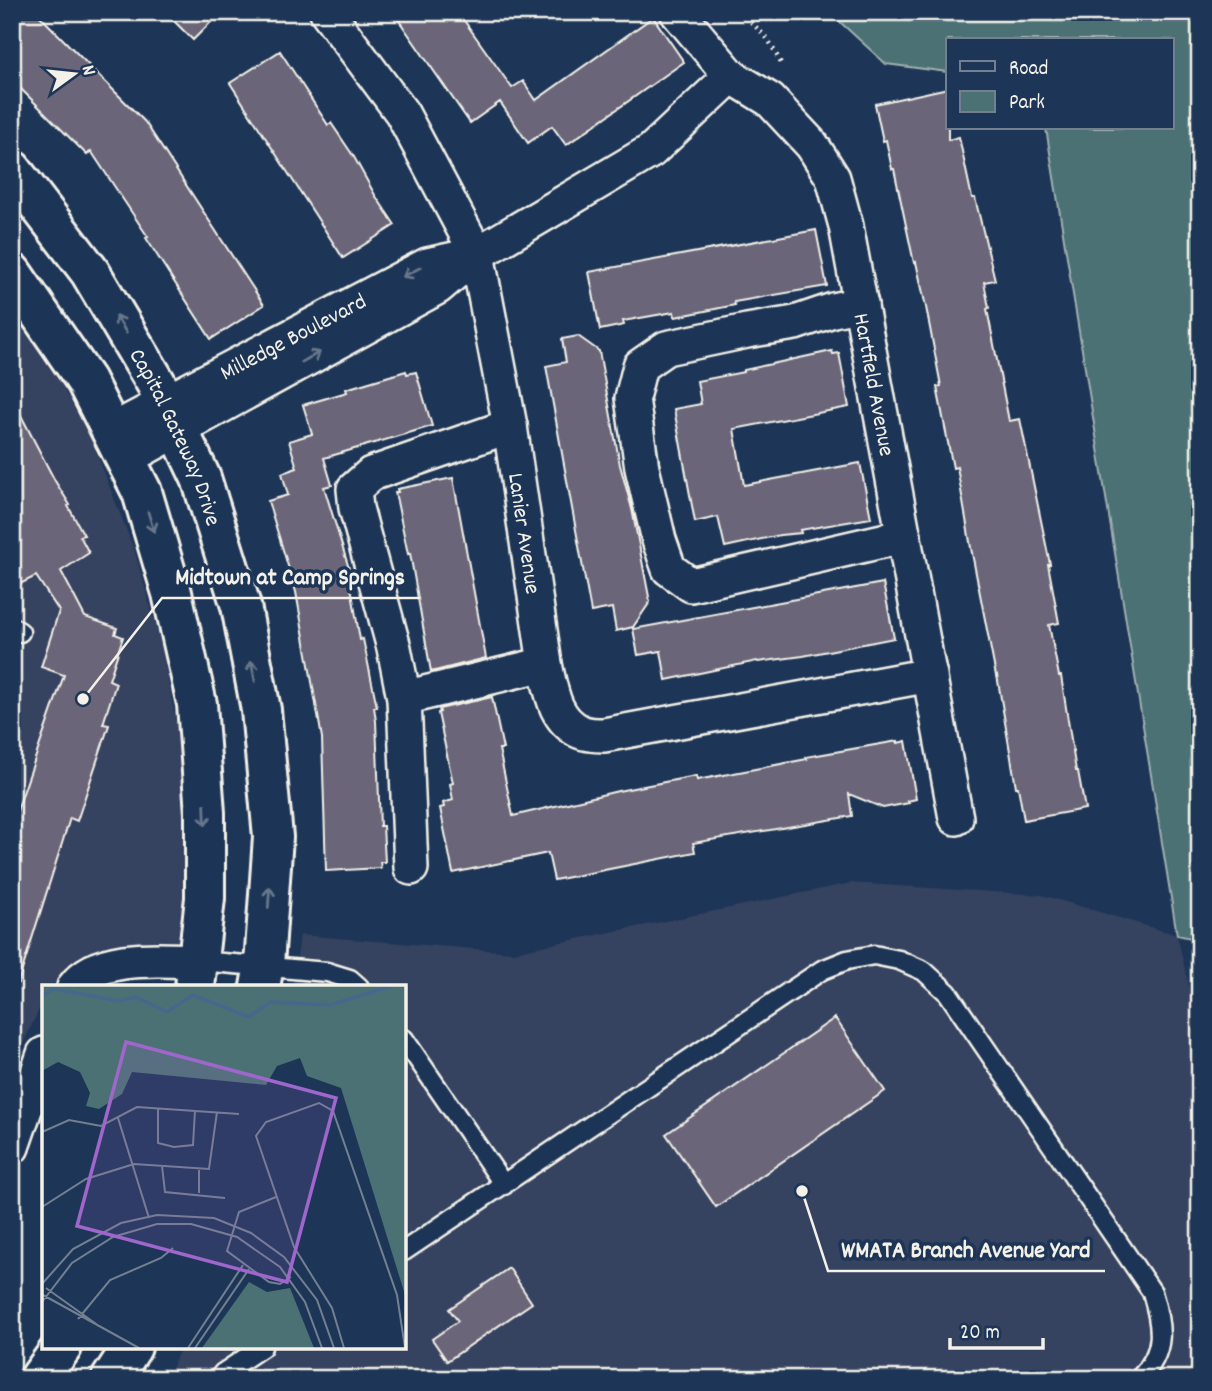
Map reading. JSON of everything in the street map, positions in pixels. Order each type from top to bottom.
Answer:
[{"type":"street","name":"Lanier Avenue","points":[[327,12],[402,113],[477,254],[510,426],[545,664],[553,702],[567,723],[583,734],[604,735],[930,676]]},
{"type":"street","name":"Hartfield Avenue","points":[[677,12],[731,75],[770,100],[812,145],[833,178],[846,226],[861,304],[956,818]]},
{"type":"street","name":"Milledge Boulevard","points":[[118,445],[438,287],[477,254],[651,151],[731,75]]},
{"type":"street","name":"Capital Gateway Drive","points":[[12,170],[90,272],[156,383],[201,478],[241,606],[261,710],[273,836],[262,976]]},
{"type":"street","points":[[12,273],[86,382],[142,492],[169,581],[197,705],[205,813],[205,898],[197,974],[148,960],[110,965],[93,971],[75,985]]},
{"type":"street","points":[[861,304],[795,323],[666,348],[640,366],[632,398],[642,468],[659,540],[669,569],[691,585],[904,536]]},
{"type":"street","points":[[411,868],[404,698],[394,648],[356,508],[354,489],[371,474],[510,426]]},
{"type":"street","points":[[404,698],[545,664]]},
{"type":"street","points":[[14,1139],[22,1088],[42,1057]]},
{"type":"street","points":[[39,1379],[61,1349]]},
{"type":"street","points":[[111,1379],[131,1349]]},
{"type":"lane","points":[[406,1250],[822,970],[847,960],[874,955],[899,960],[924,971],[948,993],[1153,1292],[1159,1315],[1161,1341],[1148,1370],[1139,1379]]},
{"type":"lane","points":[[197,974],[262,976],[327,972],[350,979],[357,985]]},
{"type":"lane","points":[[406,1042],[504,1185]]},
{"type":"lane","points":[[218,1379],[259,1349]]},
{"type":"path","points":[[741,12],[768,39],[782,65]]},
{"type":"shaded area","points":[[12,305],[45,354],[92,441],[135,552],[161,644],[177,727],[186,837],[183,944],[105,946],[73,961],[53,985],[42,985],[42,1003],[12,1067]]},
{"type":"shaded area","points":[[851,883],[1042,895],[1177,935],[1200,1034],[1200,1379],[166,1379],[180,1349],[406,1349],[406,985],[293,985],[300,935],[513,952]]},
{"type":"green space","points":[[829,12],[1200,12],[1200,940],[1177,935],[1046,130],[1174,130],[1174,38],[946,38],[946,72],[886,64]]},
{"type":"building","points":[[12,12],[36,12],[145,122],[264,305],[211,339],[91,151],[87,155],[12,80]]},
{"type":"building","points":[[165,12],[221,12],[193,40]]},
{"type":"building","points":[[393,12],[458,12],[512,88],[523,81],[536,100],[653,17],[684,62],[566,145],[552,126],[528,143],[500,102],[470,123]]},
{"type":"building","points":[[280,51],[328,125],[331,123],[354,157],[395,225],[343,258],[230,83]]},
{"type":"building","points":[[946,88],[948,140],[959,137],[972,198],[975,198],[995,280],[984,282],[1009,421],[1020,419],[1050,564],[1059,623],[1049,625],[1085,809],[1024,820],[957,467],[953,468],[937,387],[941,386],[926,307],[894,169],[886,140],[883,141],[875,104]]},
{"type":"building","points":[[816,230],[827,286],[734,302],[735,305],[675,317],[674,312],[623,321],[624,325],[600,330],[589,272]]},
{"type":"building","points":[[578,336],[599,351],[620,465],[632,509],[650,602],[633,627],[616,631],[612,608],[591,612],[546,366],[566,362],[562,339]]},
{"type":"building","points":[[832,351],[833,354],[839,353],[849,407],[734,429],[744,485],[860,463],[871,518],[725,547],[718,517],[695,522],[674,409],[701,404],[697,381]]},
{"type":"building","points":[[406,371],[407,374],[416,372],[432,426],[324,458],[332,485],[324,487],[351,575],[360,640],[363,639],[377,707],[374,707],[380,826],[383,826],[385,862],[380,862],[381,868],[326,871],[322,738],[296,592],[268,501],[288,495],[282,473],[297,468],[289,441],[312,434],[303,405]]},
{"type":"building","points":[[12,398],[84,535],[80,536],[89,553],[61,571],[85,617],[117,628],[115,634],[123,637],[109,680],[116,683],[103,724],[109,725],[77,821],[70,818],[18,983],[12,982],[12,825],[64,675],[41,667],[59,611],[36,576],[20,584],[12,571]]},
{"type":"building","points":[[453,478],[486,658],[431,672],[410,553],[408,554],[395,492],[398,492],[397,489]]},
{"type":"building","points":[[883,583],[894,638],[803,656],[757,661],[666,680],[661,651],[638,655],[633,629]]},
{"type":"building","points":[[492,697],[503,749],[499,749],[513,816],[618,791],[696,776],[697,780],[898,741],[906,741],[916,799],[883,808],[849,794],[852,816],[693,843],[695,852],[554,880],[548,853],[453,873],[440,808],[444,807],[443,803],[453,800],[450,784],[453,783],[438,713],[439,709]]},
{"type":"building","points":[[835,1018],[885,1091],[716,1207],[666,1134]]},
{"type":"building","points":[[509,1268],[532,1303],[447,1361],[432,1339],[458,1321],[449,1309]]},
{"type":"place","name":"Midtown at Camp Springs","points":[[83,699]]},
{"type":"place","name":"WMATA Branch Avenue Yard","points":[[802,1191]]}]
